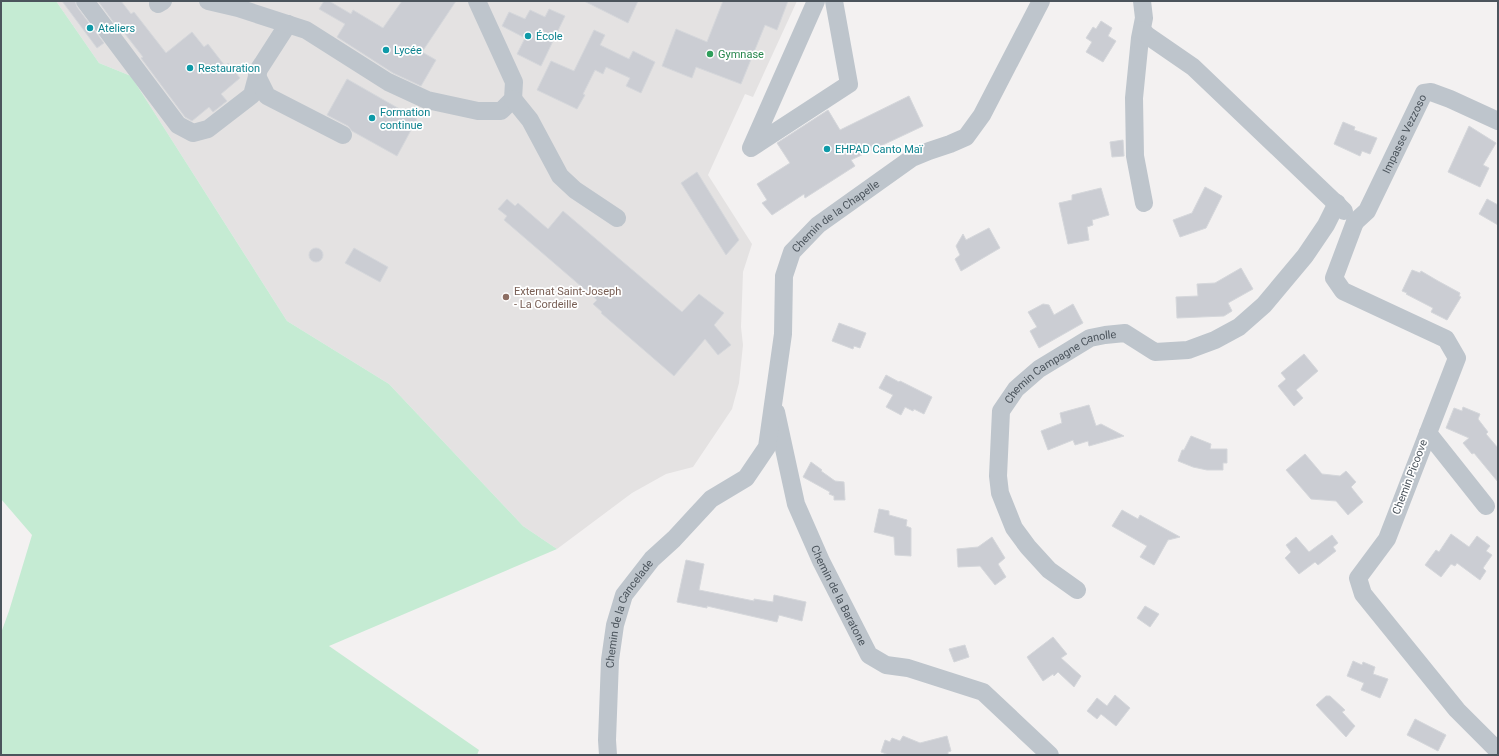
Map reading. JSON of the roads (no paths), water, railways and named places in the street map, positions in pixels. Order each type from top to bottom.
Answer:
[{"type":"street","points":[[85,1],[178,125],[193,132],[208,129],[252,95],[259,69],[288,24]]},
{"type":"street","points":[[208,1],[238,8],[306,30],[388,82],[427,100],[478,111],[501,111],[513,99],[514,82],[477,1]]},
{"type":"street","points":[[816,1],[751,148],[850,84],[834,1]]},
{"type":"street","name":"Chemin de la Chapelle","points":[[711,499],[746,478],[767,447],[783,334],[784,276],[792,252],[818,225],[912,158],[966,137],[982,115],[1041,1]]},
{"type":"street","points":[[1142,1],[1144,18],[1134,98],[1136,156],[1144,203]]},
{"type":"street","points":[[1142,30],[1148,36],[1193,67],[1337,203],[1355,222]]},
{"type":"street","points":[[257,76],[267,96],[343,134]]},
{"type":"street","name":"Impasse Vezzoso","points":[[1355,222],[1367,211],[1424,93],[1431,92],[1450,99],[1498,122]]},
{"type":"street","points":[[513,99],[530,120],[560,176],[575,190],[617,218]]},
{"type":"street","name":"Chemin Campagne Canolle","points":[[1077,590],[1049,570],[1028,547],[1014,528],[1000,493],[998,476],[1001,411],[1016,390],[1038,369],[1090,338],[1125,333],[1155,352],[1188,350],[1215,340],[1239,327],[1264,305],[1305,256],[1326,225],[1337,203]]},
{"type":"street","name":"Chemin Picoove","points":[[1355,222],[1334,278],[1344,291],[1446,339],[1456,358],[1387,539],[1358,578],[1363,594],[1457,710],[1498,750]]},
{"type":"street","name":"Chemin de la Baratone","points":[[774,399],[796,504],[821,561],[869,655],[886,665],[908,668],[983,692],[1050,755]]},
{"type":"street","points":[[1428,433],[1486,506]]},
{"type":"street","name":"Chemin de la Cancelade","points":[[608,755],[607,740],[610,660],[615,625],[624,595],[652,560],[674,540],[711,499]]},
{"type":"place","name":"Ateliers","points":[[90,28]]},
{"type":"place","name":"École","points":[[528,36]]},
{"type":"place","name":"Lycée","points":[[386,50]]},
{"type":"place","name":"Gymnase","points":[[710,54]]},
{"type":"place","name":"Restauration","points":[[190,68]]},
{"type":"place","name":"Formation continue","points":[[372,118]]},
{"type":"place","name":"EHPAD Canto Maï","points":[[827,149]]},
{"type":"place","name":"Externat Saint-Joseph - La Cordeille","points":[[506,297]]}]
